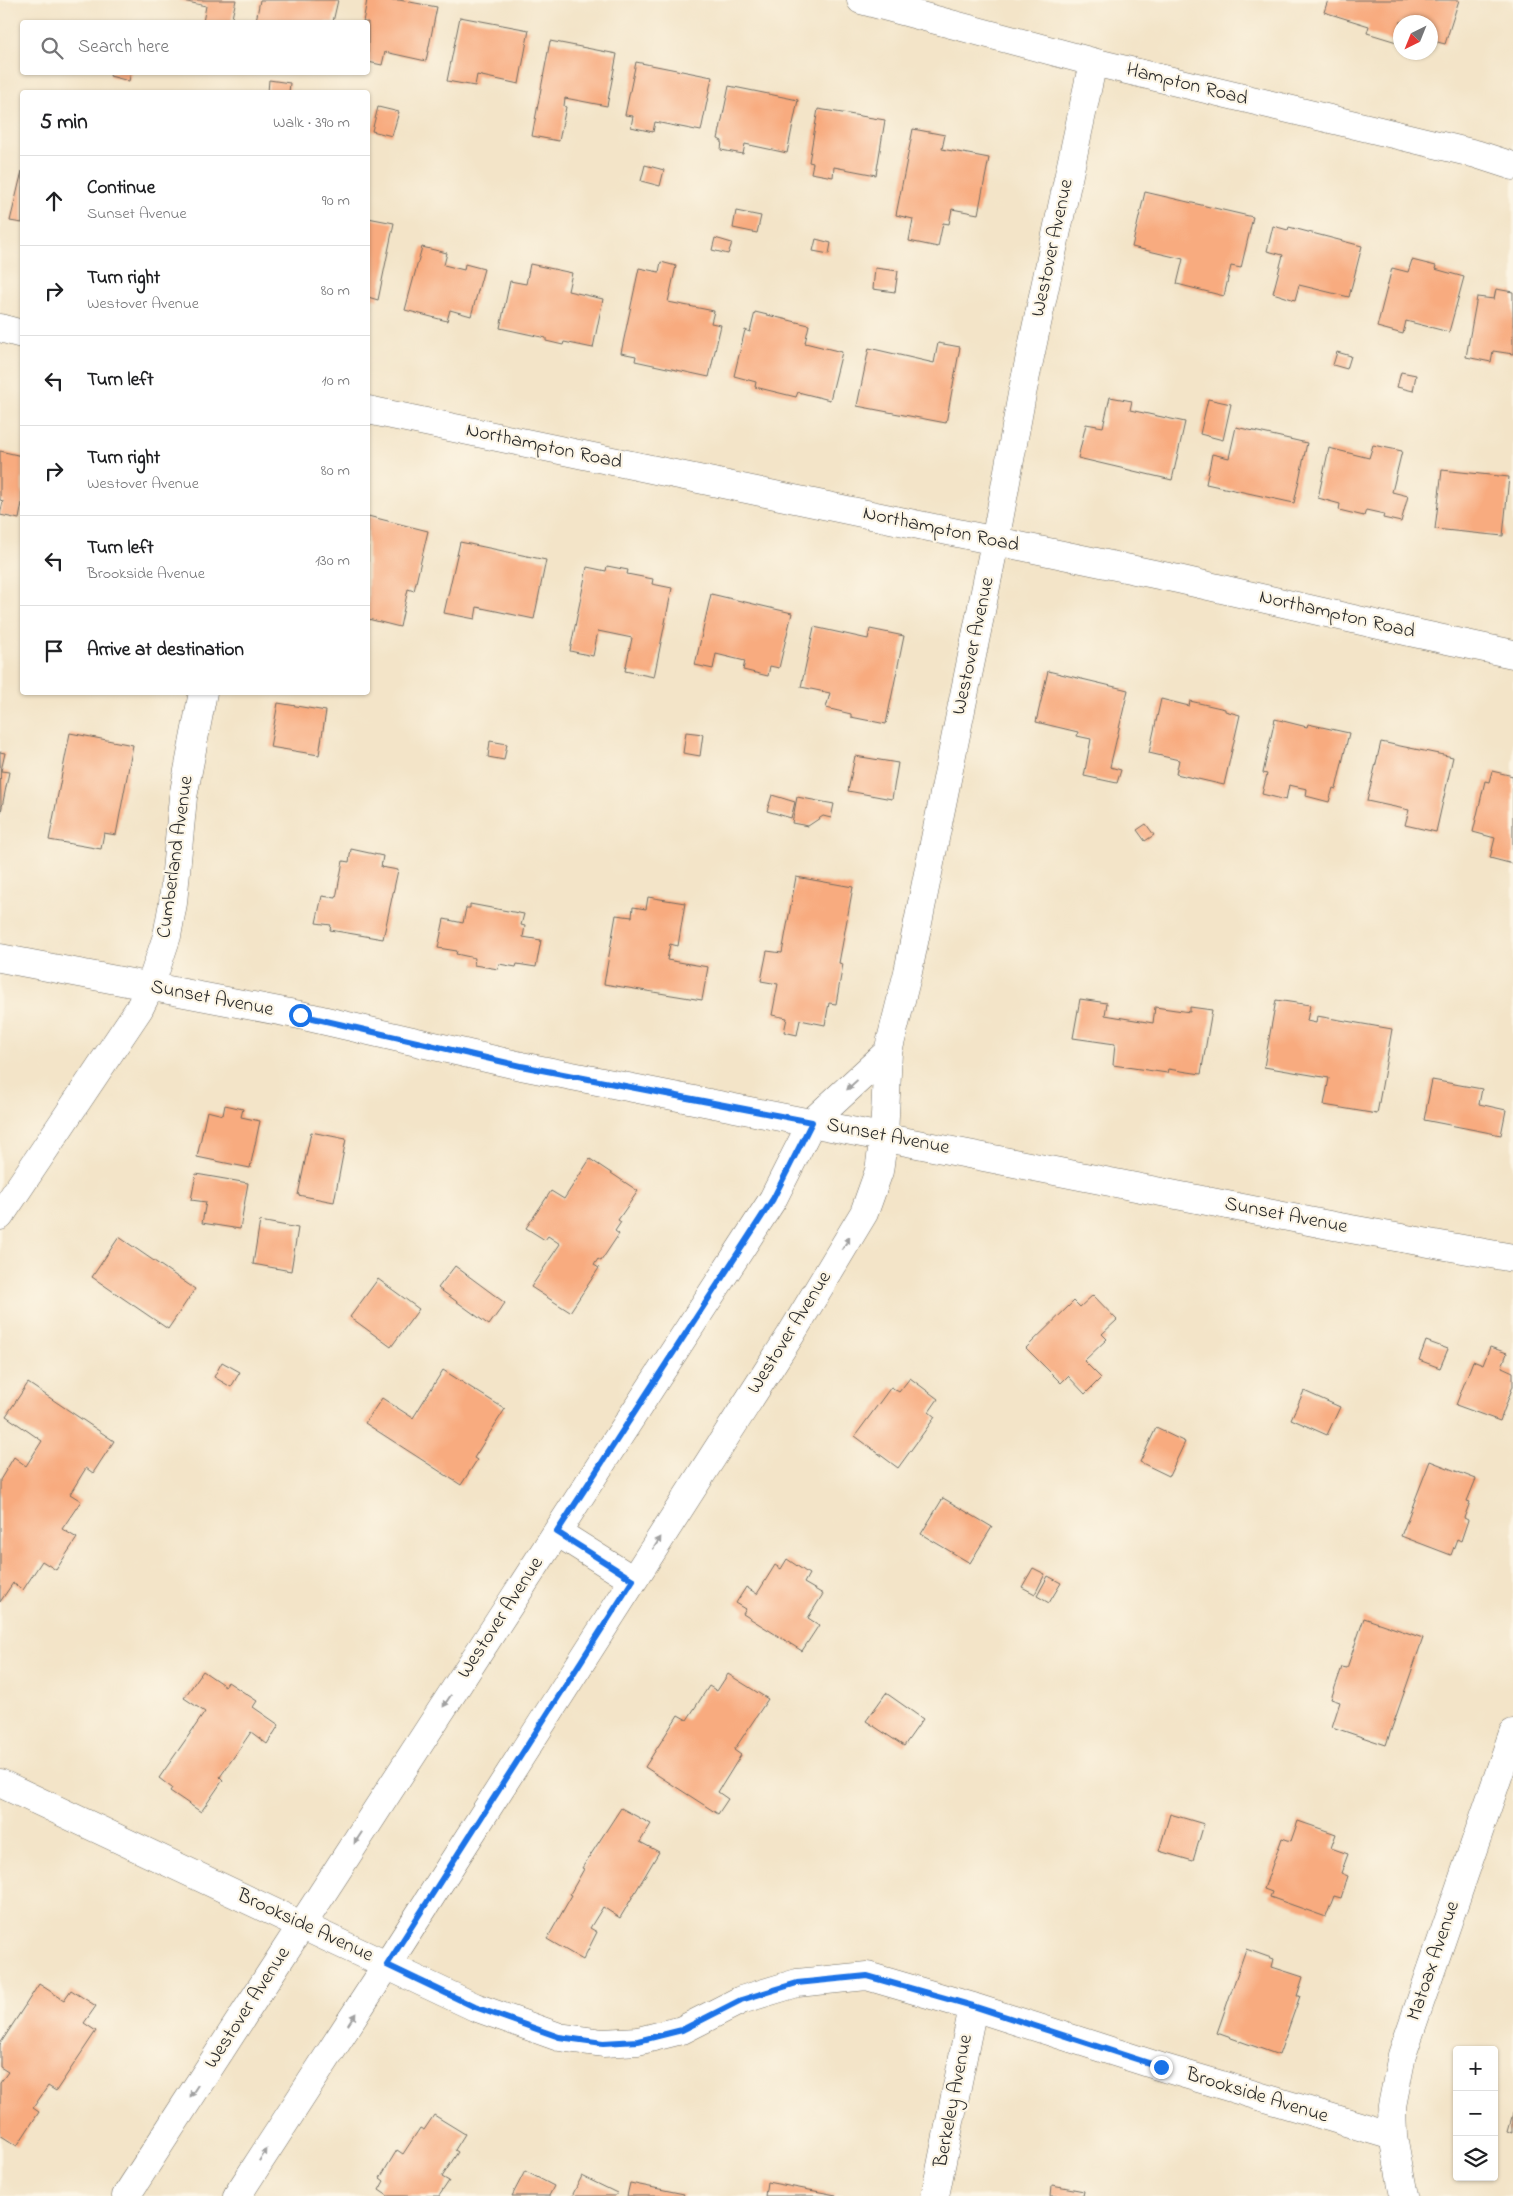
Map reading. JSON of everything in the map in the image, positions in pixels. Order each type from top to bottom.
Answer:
[{"type":"street","name":"Hampton Road","points":[[861,0],[1093,62],[1466,152],[1513,166]]},
{"type":"street","name":"Westover Avenue","points":[[236,2196],[387,1965],[790,1336],[864,1213],[878,1171],[884,1136],[888,1052],[908,972],[996,542],[1022,394],[1093,62]]},
{"type":"street","points":[[0,328],[20,333]]},
{"type":"street","name":"Northampton Road","points":[[370,410],[996,542],[1178,578],[1513,654]]},
{"type":"street","name":"Cumberland Avenue","points":[[0,1216],[140,1009],[150,987],[167,936],[183,798],[202,695]]},
{"type":"street","name":"Sunset Avenue","points":[[0,958],[300,1015],[521,1066],[1334,1226],[1513,1258]]},
{"type":"street","name":"Westover Avenue","points":[[126,2196],[773,1199],[812,1122],[888,1052]]},
{"type":"street","points":[[557,1532],[633,1580]]},
{"type":"street","name":"Matoax Avenue","points":[[1404,2196],[1393,2136],[1392,2106],[1402,2055],[1513,1733]]},
{"type":"street","name":"Brookside Avenue","points":[[0,1783],[484,2010],[559,2037],[603,2043],[638,2041],[682,2030],[741,2000],[797,1983],[867,1976],[973,2006],[1161,2067],[1393,2136]]},
{"type":"street","name":"Berkeley Avenue","points":[[935,2196],[973,2006]]},
{"type":"building","points":[[178,0],[236,0],[231,20],[203,20],[206,6]]},
{"type":"building","points":[[260,0],[338,0],[333,20],[256,20]]},
{"type":"building","points":[[367,0],[399,0],[437,7],[426,61],[385,52],[382,65],[370,62],[370,20],[363,20]]},
{"type":"building","points":[[1328,0],[1459,0],[1445,44],[1438,42],[1438,15],[1393,15],[1393,41],[1367,33],[1369,26],[1324,12]]},
{"type":"building","points":[[460,17],[529,30],[519,84],[477,75],[475,86],[447,81]]},
{"type":"building","points":[[550,41],[617,54],[607,106],[565,98],[564,106],[566,107],[559,141],[532,136]]},
{"type":"building","points":[[636,62],[712,77],[701,131],[655,122],[653,132],[631,127],[633,116],[625,115]]},
{"type":"building","points":[[110,75],[130,75],[129,81]]},
{"type":"building","points":[[269,80],[290,83],[289,90],[268,90]]},
{"type":"building","points":[[729,86],[798,100],[787,153],[745,144],[743,154],[721,150],[722,141],[718,139]]},
{"type":"building","points":[[378,107],[399,112],[392,136],[372,131]]},
{"type":"building","points":[[818,109],[885,120],[876,175],[834,167],[833,177],[811,173],[813,163],[809,162]]},
{"type":"building","points":[[913,129],[945,135],[942,149],[989,158],[978,214],[952,209],[949,224],[943,223],[938,247],[909,241],[913,219],[896,215]]},
{"type":"building","points":[[645,165],[664,170],[660,186],[641,181]]},
{"type":"building","points":[[20,179],[20,223],[10,221]]},
{"type":"building","points":[[1145,192],[1253,217],[1241,268],[1231,266],[1224,296],[1177,284],[1183,259],[1132,247]]},
{"type":"building","points":[[736,211],[761,216],[757,233],[733,228]]},
{"type":"building","points":[[370,218],[394,223],[378,300],[370,298]]},
{"type":"building","points":[[1273,226],[1288,230],[1289,227],[1362,246],[1349,297],[1299,285],[1295,300],[1273,293],[1283,255],[1267,251]]},
{"type":"building","points":[[715,238],[732,243],[728,254],[712,250]]},
{"type":"building","points":[[816,239],[831,243],[829,254],[813,251]]},
{"type":"building","points":[[422,247],[447,253],[444,265],[464,270],[465,264],[484,269],[471,316],[450,310],[447,321],[405,310]]},
{"type":"building","points":[[1412,260],[1436,266],[1435,269],[1464,277],[1449,332],[1406,321],[1403,334],[1377,327],[1392,268],[1408,272]]},
{"type":"building","points":[[661,262],[676,266],[668,302],[714,311],[711,323],[721,325],[709,377],[635,361],[636,356],[621,353],[639,268],[659,272]]},
{"type":"building","points":[[530,264],[572,273],[568,291],[603,299],[593,348],[564,342],[563,345],[546,341],[546,338],[500,328],[510,281],[526,284]]},
{"type":"building","points":[[875,268],[898,271],[895,292],[873,289]]},
{"type":"building","points":[[1496,289],[1513,292],[1513,354],[1493,351],[1491,362],[1466,357],[1477,297],[1494,299]]},
{"type":"building","points":[[755,312],[809,325],[805,343],[842,352],[830,400],[798,392],[796,397],[755,387],[756,382],[734,376],[745,330],[750,332]]},
{"type":"building","points":[[938,343],[960,347],[946,423],[857,406],[869,348],[934,363]]},
{"type":"building","points":[[1337,352],[1351,356],[1347,369],[1333,365]]},
{"type":"building","points":[[1401,372],[1416,375],[1413,391],[1397,387]]},
{"type":"building","points":[[1110,397],[1132,401],[1130,410],[1185,422],[1172,480],[1078,458],[1086,424],[1103,427]]},
{"type":"building","points":[[1208,399],[1231,404],[1223,440],[1200,434]]},
{"type":"building","points":[[1236,427],[1307,443],[1294,503],[1206,484],[1212,454],[1229,458]]},
{"type":"building","points":[[1373,445],[1402,451],[1392,492],[1408,496],[1401,522],[1383,518],[1384,514],[1366,510],[1364,516],[1339,510],[1340,504],[1318,498],[1329,448],[1369,458]]},
{"type":"building","points":[[0,451],[20,456],[19,519],[0,515],[3,501],[0,500]]},
{"type":"building","points":[[1442,470],[1509,477],[1503,536],[1435,529]]},
{"type":"building","points":[[370,516],[428,531],[414,591],[408,589],[400,627],[370,620]]},
{"type":"building","points":[[460,542],[546,560],[534,619],[477,607],[475,619],[444,613]]},
{"type":"building","points":[[607,566],[628,570],[627,574],[653,579],[652,584],[672,588],[654,677],[625,671],[632,638],[598,631],[593,656],[570,651],[587,567],[606,571]]},
{"type":"building","points":[[711,594],[792,613],[779,668],[770,666],[768,676],[743,670],[745,661],[716,654],[713,669],[695,665]]},
{"type":"building","points":[[814,627],[868,639],[870,629],[904,636],[886,724],[851,717],[851,714],[826,708],[830,693],[801,687]]},
{"type":"building","points":[[1048,671],[1128,690],[1110,767],[1121,770],[1117,783],[1084,776],[1091,739],[1077,736],[1078,732],[1036,722]]},
{"type":"building","points":[[1161,699],[1189,706],[1190,701],[1225,709],[1225,711],[1240,715],[1224,785],[1176,774],[1179,760],[1149,753]]},
{"type":"building","points":[[278,703],[326,711],[319,755],[270,747]]},
{"type":"building","points":[[1275,719],[1307,727],[1308,724],[1349,733],[1336,789],[1333,788],[1329,802],[1306,796],[1307,789],[1289,785],[1286,800],[1262,794],[1267,774],[1263,773]]},
{"type":"building","points":[[686,732],[703,734],[700,756],[683,753]]},
{"type":"building","points":[[70,733],[133,745],[116,835],[104,833],[101,849],[49,840]]},
{"type":"building","points":[[490,741],[507,744],[504,760],[488,757]]},
{"type":"building","points":[[1381,742],[1453,757],[1436,832],[1405,825],[1409,810],[1367,801]]},
{"type":"building","points":[[0,752],[5,753],[1,771],[9,772],[1,812]]},
{"type":"building","points":[[855,756],[898,763],[892,799],[848,791]]},
{"type":"building","points":[[1492,771],[1513,776],[1513,864],[1490,858],[1495,838],[1473,832],[1485,781],[1489,782]]},
{"type":"building","points":[[772,795],[795,802],[791,818],[767,811]]},
{"type":"building","points":[[797,797],[834,804],[831,818],[823,816],[808,826],[792,823]]},
{"type":"building","points":[[1146,824],[1154,835],[1145,841],[1137,830]]},
{"type":"building","points":[[351,849],[383,856],[381,867],[398,870],[383,939],[330,930],[331,925],[316,923],[322,896],[336,898],[343,861],[349,862]]},
{"type":"building","points":[[796,877],[853,887],[839,963],[843,964],[836,1004],[829,1003],[825,1025],[800,1020],[797,1035],[784,1032],[787,1018],[772,1015],[778,984],[761,981],[767,951],[782,953]]},
{"type":"building","points":[[648,897],[685,903],[678,946],[670,944],[667,960],[708,967],[702,1000],[604,984],[616,915],[632,917],[633,907],[646,909]]},
{"type":"building","points":[[470,904],[524,914],[521,925],[525,926],[523,937],[541,940],[536,967],[517,964],[516,967],[499,964],[498,969],[474,965],[475,958],[456,954],[457,951],[438,948],[444,919],[463,923],[466,908],[470,908]]},
{"type":"building","points":[[1080,999],[1107,1003],[1105,1015],[1153,1023],[1155,1007],[1190,1012],[1190,1007],[1212,1010],[1201,1074],[1168,1069],[1167,1073],[1113,1065],[1115,1044],[1073,1038]]},
{"type":"building","points":[[1276,1000],[1310,1005],[1307,1021],[1316,1023],[1317,1016],[1392,1029],[1377,1114],[1324,1105],[1329,1078],[1264,1067]]},
{"type":"building","points":[[1432,1080],[1482,1089],[1479,1104],[1506,1110],[1501,1135],[1424,1120]]},
{"type":"building","points":[[225,1105],[243,1109],[241,1117],[260,1121],[250,1168],[197,1157],[207,1111],[223,1115]]},
{"type":"building","points":[[311,1132],[346,1139],[334,1202],[298,1195]]},
{"type":"building","points":[[590,1159],[638,1191],[618,1220],[621,1222],[615,1231],[619,1234],[601,1261],[598,1259],[594,1265],[599,1268],[570,1312],[531,1287],[560,1244],[548,1236],[545,1240],[526,1228],[551,1191],[564,1199]]},
{"type":"building","points":[[196,1174],[248,1183],[240,1229],[202,1223],[206,1202],[191,1200]]},
{"type":"building","points":[[260,1221],[298,1228],[291,1271],[253,1264]]},
{"type":"building","points":[[119,1237],[195,1289],[168,1329],[92,1277]]},
{"type":"building","points":[[455,1266],[505,1303],[489,1325],[438,1288]]},
{"type":"building","points":[[378,1279],[419,1309],[391,1347],[350,1317]]},
{"type":"building","points":[[1093,1295],[1117,1320],[1102,1334],[1107,1339],[1084,1361],[1101,1378],[1085,1394],[1068,1376],[1061,1383],[1026,1348],[1074,1301],[1080,1307]]},
{"type":"building","points":[[1426,1341],[1448,1349],[1440,1368],[1419,1360]]},
{"type":"building","points":[[1490,1347],[1507,1353],[1502,1367],[1513,1372],[1513,1386],[1500,1421],[1456,1405],[1473,1361],[1483,1365]]},
{"type":"building","points":[[222,1362],[240,1372],[231,1387],[214,1377]]},
{"type":"building","points":[[443,1370],[505,1409],[474,1458],[477,1460],[461,1485],[365,1423],[382,1398],[413,1418]]},
{"type":"building","points":[[910,1378],[938,1399],[929,1412],[935,1417],[898,1468],[855,1436],[891,1387],[899,1392]]},
{"type":"building","points":[[28,1383],[114,1441],[93,1473],[86,1468],[70,1494],[81,1501],[62,1529],[77,1538],[56,1570],[42,1561],[23,1590],[13,1583],[0,1602],[0,1480],[14,1457],[26,1466],[42,1441],[6,1416]]},
{"type":"building","points":[[1304,1391],[1340,1407],[1327,1435],[1291,1419]]},
{"type":"building","points":[[1156,1428],[1185,1442],[1169,1476],[1140,1462]]},
{"type":"building","points":[[1430,1461],[1476,1479],[1467,1501],[1470,1502],[1464,1518],[1468,1520],[1461,1541],[1457,1539],[1451,1555],[1401,1536]]},
{"type":"building","points":[[943,1498],[992,1527],[970,1563],[921,1534]]},
{"type":"building","points":[[787,1559],[809,1574],[804,1583],[823,1594],[808,1618],[819,1625],[802,1651],[743,1614],[746,1609],[736,1603],[746,1587],[757,1594],[775,1565],[781,1569]]},
{"type":"building","points":[[1033,1568],[1045,1574],[1035,1594],[1022,1587]]},
{"type":"building","points":[[1048,1576],[1061,1583],[1049,1603],[1037,1596]]},
{"type":"building","points":[[1364,1618],[1423,1638],[1386,1745],[1332,1727],[1340,1702],[1331,1699],[1342,1667],[1347,1668]]},
{"type":"building","points":[[203,1671],[225,1686],[228,1682],[257,1701],[253,1707],[279,1725],[267,1744],[251,1732],[220,1777],[223,1780],[201,1812],[170,1791],[172,1788],[159,1778],[205,1712],[184,1698]]},
{"type":"building","points":[[728,1674],[768,1699],[734,1750],[741,1755],[718,1792],[728,1799],[718,1814],[645,1767],[678,1715],[687,1720],[709,1686],[717,1691]]},
{"type":"building","points":[[886,1693],[923,1719],[904,1746],[866,1721]]},
{"type":"building","points":[[621,1808],[651,1824],[640,1842],[659,1852],[620,1918],[603,1907],[590,1928],[597,1932],[583,1960],[547,1939],[572,1895],[570,1894],[584,1869],[582,1868]]},
{"type":"building","points":[[1170,1814],[1204,1824],[1193,1861],[1159,1851]]},
{"type":"building","points":[[1298,1821],[1336,1834],[1331,1848],[1348,1854],[1341,1873],[1348,1876],[1341,1898],[1334,1896],[1326,1917],[1270,1897],[1272,1892],[1264,1889],[1282,1838],[1291,1841]]},
{"type":"building","points":[[1246,1949],[1274,1959],[1272,1967],[1303,1977],[1297,1996],[1300,1996],[1279,2055],[1217,2033]]},
{"type":"building","points":[[39,1984],[64,2000],[71,1990],[96,2006],[84,2023],[96,2031],[56,2091],[48,2086],[33,2108],[39,2112],[17,2146],[0,2135],[0,2083],[8,2072],[0,2067],[0,2044]]},
{"type":"building","points":[[1513,2113],[1513,2133],[1508,2131]]},
{"type":"building","points":[[434,2115],[465,2134],[455,2150],[458,2152],[442,2177],[449,2181],[439,2196],[388,2196],[379,2190],[384,2181],[380,2178],[397,2150],[403,2154],[420,2128],[424,2130]]},
{"type":"building","points":[[525,2171],[554,2186],[549,2196],[512,2196]]},
{"type":"building","points":[[582,2176],[617,2193],[615,2196],[572,2196]]},
{"type":"building","points":[[767,2182],[836,2195],[836,2196],[765,2196]]},
{"type":"building","points":[[630,2183],[684,2194],[683,2196],[627,2196]]},
{"type":"building","points":[[1052,2185],[1084,2191],[1083,2196],[1051,2196]]},
{"type":"route","points":[[300,1015],[521,1066],[812,1122],[773,1199],[557,1532],[633,1580],[387,1965],[475,2007],[559,2037],[603,2043],[638,2041],[682,2030],[741,2000],[797,1983],[867,1976],[973,2006],[1161,2067]]}]
